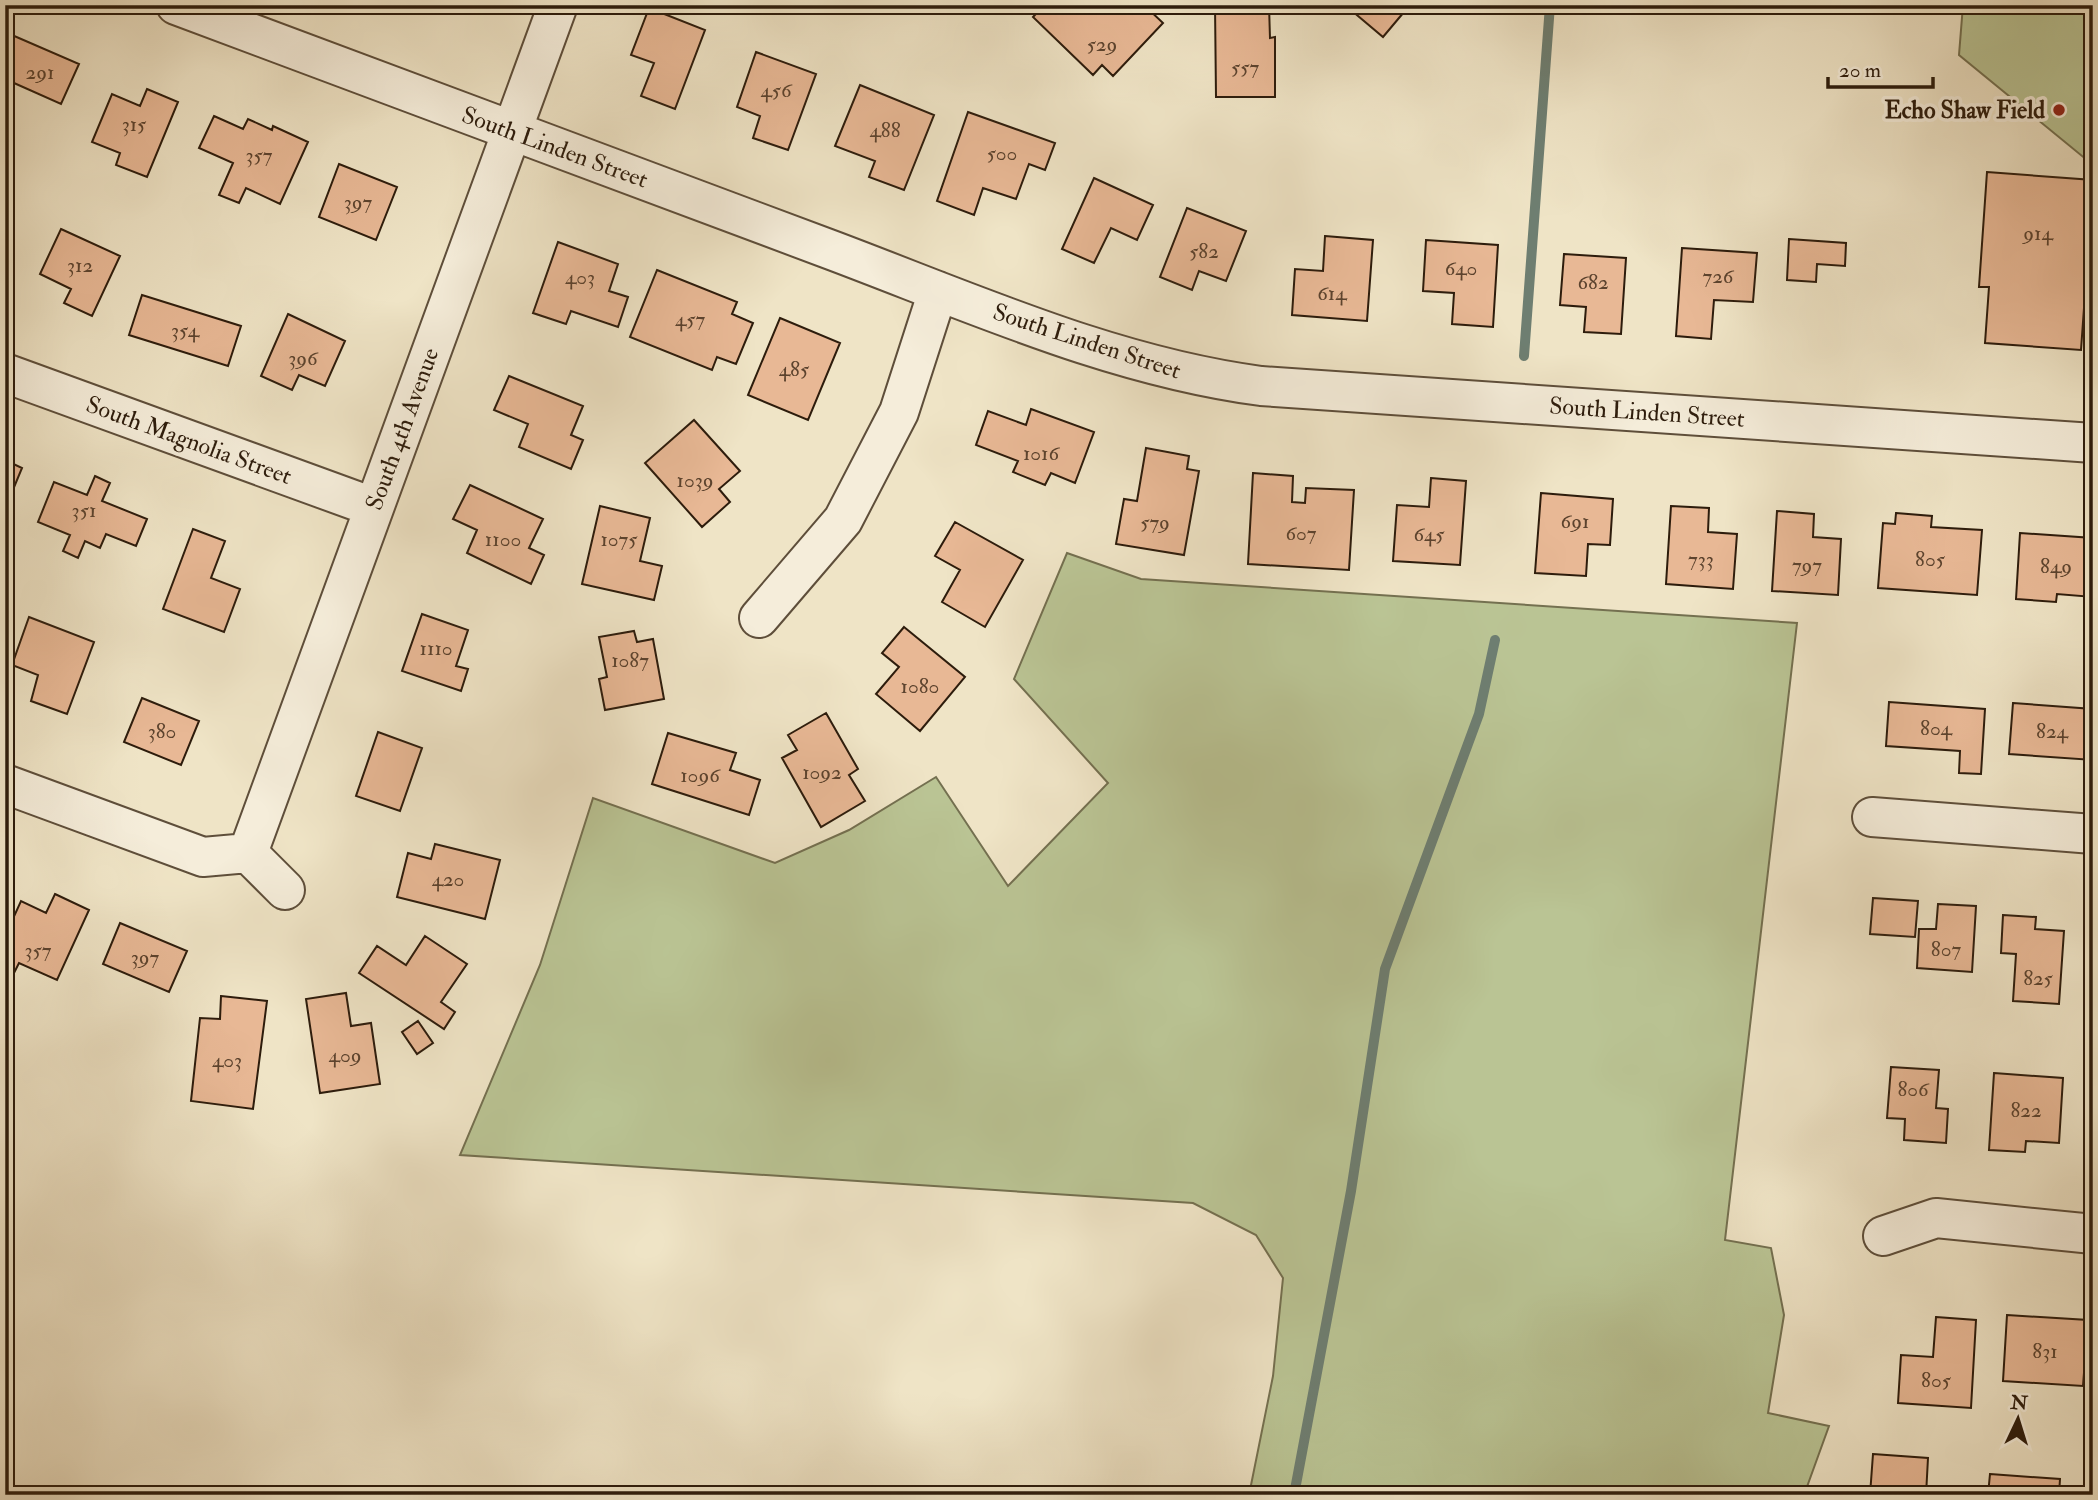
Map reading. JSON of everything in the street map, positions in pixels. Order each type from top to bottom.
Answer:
[{"type":"street","name":"South Linden Street","points":[[176,5],[938,291],[1145,365],[1205,379],[2093,443]]},
{"type":"street","name":"South 4th Avenue","points":[[248,853],[558,5]]},
{"type":"street","points":[[760,618],[843,520],[899,412],[938,291]]},
{"type":"street","name":"South Magnolia Street","points":[[5,373],[373,507]]},
{"type":"street","points":[[5,784],[202,857],[248,853],[285,890]]},
{"type":"street","points":[[1872,817],[2093,834]]},
{"type":"street","points":[[1883,1236],[1936,1218],[2093,1234]]},
{"type":"green space","name":"Echo Shaw Field","points":[[1963,5],[2093,5],[2093,165],[1959,55]]},
{"type":"green space","points":[[1067,553],[1141,579],[1797,623],[1725,1240],[1771,1248],[1784,1315],[1768,1413],[1829,1426],[1804,1495],[1249,1495],[1273,1376],[1283,1278],[1256,1235],[1193,1203],[460,1155],[540,965],[593,798],[775,863],[849,830],[936,777],[1008,886],[1108,783],[1014,679]]},
{"type":"building","points":[[1044,5],[1144,5],[1163,23],[1113,76],[1102,65],[1093,75],[1033,17]]},
{"type":"building","points":[[1215,5],[1269,5],[1270,38],[1275,37],[1275,97],[1216,97]]},
{"type":"building","points":[[1345,5],[1396,5],[1404,12],[1383,37]]},
{"type":"building","points":[[649,8],[705,30],[675,109],[641,96],[654,63],[631,55]]},
{"type":"building","points":[[5,32],[79,64],[61,104],[5,79]]},
{"type":"building","points":[[756,52],[816,74],[788,150],[753,138],[760,116],[737,107]]},
{"type":"building","points":[[860,85],[934,115],[904,190],[869,177],[875,161],[835,146]]},
{"type":"building","points":[[147,89],[178,102],[147,177],[116,165],[120,153],[92,142],[112,94],[140,106]]},
{"type":"building","points":[[968,112],[1055,143],[1045,170],[1029,164],[1016,199],[983,188],[974,215],[937,201]]},
{"type":"building","points":[[214,116],[243,129],[248,119],[272,130],[273,126],[308,142],[280,204],[246,188],[239,203],[219,195],[233,163],[199,148]]},
{"type":"building","points":[[339,164],[397,187],[376,240],[319,217]]},
{"type":"building","points":[[1987,172],[2093,180],[2093,295],[2085,294],[2081,350],[1985,343],[1989,287],[1979,287]]},
{"type":"building","points":[[1094,178],[1153,205],[1137,240],[1111,228],[1094,263],[1062,249]]},
{"type":"building","points":[[1187,208],[1246,231],[1226,281],[1199,271],[1192,290],[1160,277]]},
{"type":"building","points":[[61,229],[120,256],[92,316],[64,303],[71,289],[40,274]]},
{"type":"building","points":[[1325,236],[1373,240],[1367,321],[1292,315],[1295,269],[1323,271]]},
{"type":"building","points":[[1789,239],[1846,243],[1845,266],[1817,264],[1816,282],[1787,280]]},
{"type":"building","points":[[1426,240],[1498,245],[1493,327],[1452,324],[1454,293],[1423,291]]},
{"type":"building","points":[[558,242],[618,264],[609,291],[628,297],[618,327],[571,311],[566,324],[533,313]]},
{"type":"building","points":[[1682,248],[1757,253],[1753,302],[1714,300],[1711,339],[1676,336]]},
{"type":"building","points":[[1564,254],[1626,258],[1621,334],[1584,332],[1586,307],[1560,305]]},
{"type":"building","points":[[657,270],[737,302],[732,314],[753,323],[736,364],[717,357],[712,370],[630,337]]},
{"type":"building","points":[[142,295],[241,326],[228,366],[129,335]]},
{"type":"building","points":[[288,314],[345,341],[325,386],[299,375],[292,390],[261,376]]},
{"type":"building","points":[[780,318],[840,343],[808,420],[748,395]]},
{"type":"building","points":[[509,376],[583,406],[571,435],[583,440],[571,469],[519,447],[528,424],[494,410]]},
{"type":"building","points":[[1031,409],[1094,432],[1075,483],[1051,473],[1045,485],[1013,472],[1018,461],[976,445],[988,411],[1026,425]]},
{"type":"building","points":[[694,420],[740,471],[719,489],[730,502],[702,527],[645,463]]},
{"type":"building","points":[[1146,448],[1189,456],[1187,469],[1199,471],[1184,555],[1116,544],[1124,499],[1137,501]]},
{"type":"building","points":[[5,460],[22,468],[5,509]]},
{"type":"building","points":[[1253,473],[1293,476],[1292,502],[1305,503],[1306,488],[1354,490],[1349,570],[1248,564]]},
{"type":"building","points":[[95,476],[110,483],[102,501],[147,519],[136,546],[106,534],[100,548],[85,541],[78,558],[63,551],[70,535],[38,522],[54,482],[87,495]]},
{"type":"building","points":[[1431,478],[1466,481],[1460,565],[1393,561],[1397,505],[1429,507]]},
{"type":"building","points":[[470,485],[543,519],[529,548],[544,555],[531,584],[467,553],[477,530],[453,519]]},
{"type":"building","points":[[1541,493],[1613,499],[1610,545],[1588,544],[1586,576],[1535,573]]},
{"type":"building","points":[[600,506],[650,518],[640,561],[662,566],[654,600],[582,584]]},
{"type":"building","points":[[1671,506],[1709,508],[1708,532],[1737,534],[1733,589],[1666,584]]},
{"type":"building","points":[[1777,511],[1814,514],[1813,537],[1841,539],[1838,595],[1772,591]]},
{"type":"building","points":[[1896,513],[1932,516],[1931,527],[1982,530],[1977,595],[1878,588],[1883,523],[1895,524]]},
{"type":"building","points":[[955,522],[1023,560],[985,627],[942,602],[960,570],[935,556]]},
{"type":"building","points":[[193,529],[225,541],[211,578],[240,589],[224,632],[163,609]]},
{"type":"building","points":[[2020,533],[2093,538],[2093,597],[2057,594],[2056,602],[2016,599]]},
{"type":"building","points":[[422,614],[468,630],[456,666],[468,669],[461,691],[402,671]]},
{"type":"building","points":[[29,617],[94,642],[67,714],[31,701],[38,675],[12,665]]},
{"type":"building","points":[[904,627],[965,677],[920,731],[876,694],[899,667],[882,653]]},
{"type":"building","points":[[634,631],[637,642],[653,639],[664,699],[605,710],[599,679],[607,677],[599,637]]},
{"type":"building","points":[[142,698],[199,721],[181,765],[124,742]]},
{"type":"building","points":[[1889,702],[1985,709],[1981,774],[1959,773],[1960,751],[1886,746]]},
{"type":"building","points":[[2013,703],[2093,709],[2093,760],[2009,754]]},
{"type":"building","points":[[826,713],[858,769],[849,775],[865,801],[821,827],[782,758],[797,750],[788,735]]},
{"type":"building","points":[[378,732],[422,748],[400,811],[356,796]]},
{"type":"building","points":[[668,733],[736,753],[730,770],[760,780],[749,815],[652,784]]},
{"type":"building","points":[[435,844],[500,860],[485,919],[397,897],[408,853],[431,859]]},
{"type":"building","points":[[55,894],[89,910],[57,980],[19,963],[13,975],[5,972],[5,936],[21,901],[46,913]]},
{"type":"building","points":[[1873,898],[1918,901],[1915,937],[1870,934]]},
{"type":"building","points":[[1938,904],[1976,906],[1972,972],[1917,968],[1919,929],[1936,929]]},
{"type":"building","points":[[2003,915],[2036,917],[2035,929],[2064,931],[2059,1004],[2013,1001],[2016,954],[2001,953]]},
{"type":"building","points":[[120,923],[187,951],[169,992],[103,964]]},
{"type":"building","points":[[425,936],[467,964],[441,1002],[455,1012],[444,1029],[359,973],[377,946],[406,965]]},
{"type":"building","points":[[346,993],[351,1026],[371,1023],[380,1084],[320,1093],[306,999]]},
{"type":"building","points":[[221,996],[267,1001],[253,1109],[191,1101],[200,1018],[220,1019]]},
{"type":"building","points":[[418,1021],[433,1043],[417,1054],[402,1032]]},
{"type":"building","points":[[1891,1067],[1939,1070],[1936,1108],[1948,1109],[1946,1143],[1904,1140],[1905,1119],[1887,1118]]},
{"type":"building","points":[[1994,1073],[2063,1078],[2059,1143],[2026,1141],[2025,1152],[1989,1150]]},
{"type":"building","points":[[2007,1315],[2088,1320],[2083,1386],[2003,1381]]},
{"type":"building","points":[[1936,1317],[1976,1320],[1971,1408],[1898,1403],[1901,1355],[1933,1357]]},
{"type":"building","points":[[1873,1454],[1928,1458],[1926,1495],[1870,1495]]},
{"type":"building","points":[[1990,1474],[2060,1479],[2059,1495],[1988,1495]]},
{"type":"waterway","points":[[1524,356],[1550,5]]},
{"type":"waterway","points":[[1294,1495],[1351,1191],[1385,969],[1479,714],[1495,640]]},
{"type":"place","name":"Echo Shaw Field","points":[[2059,110]]}]
